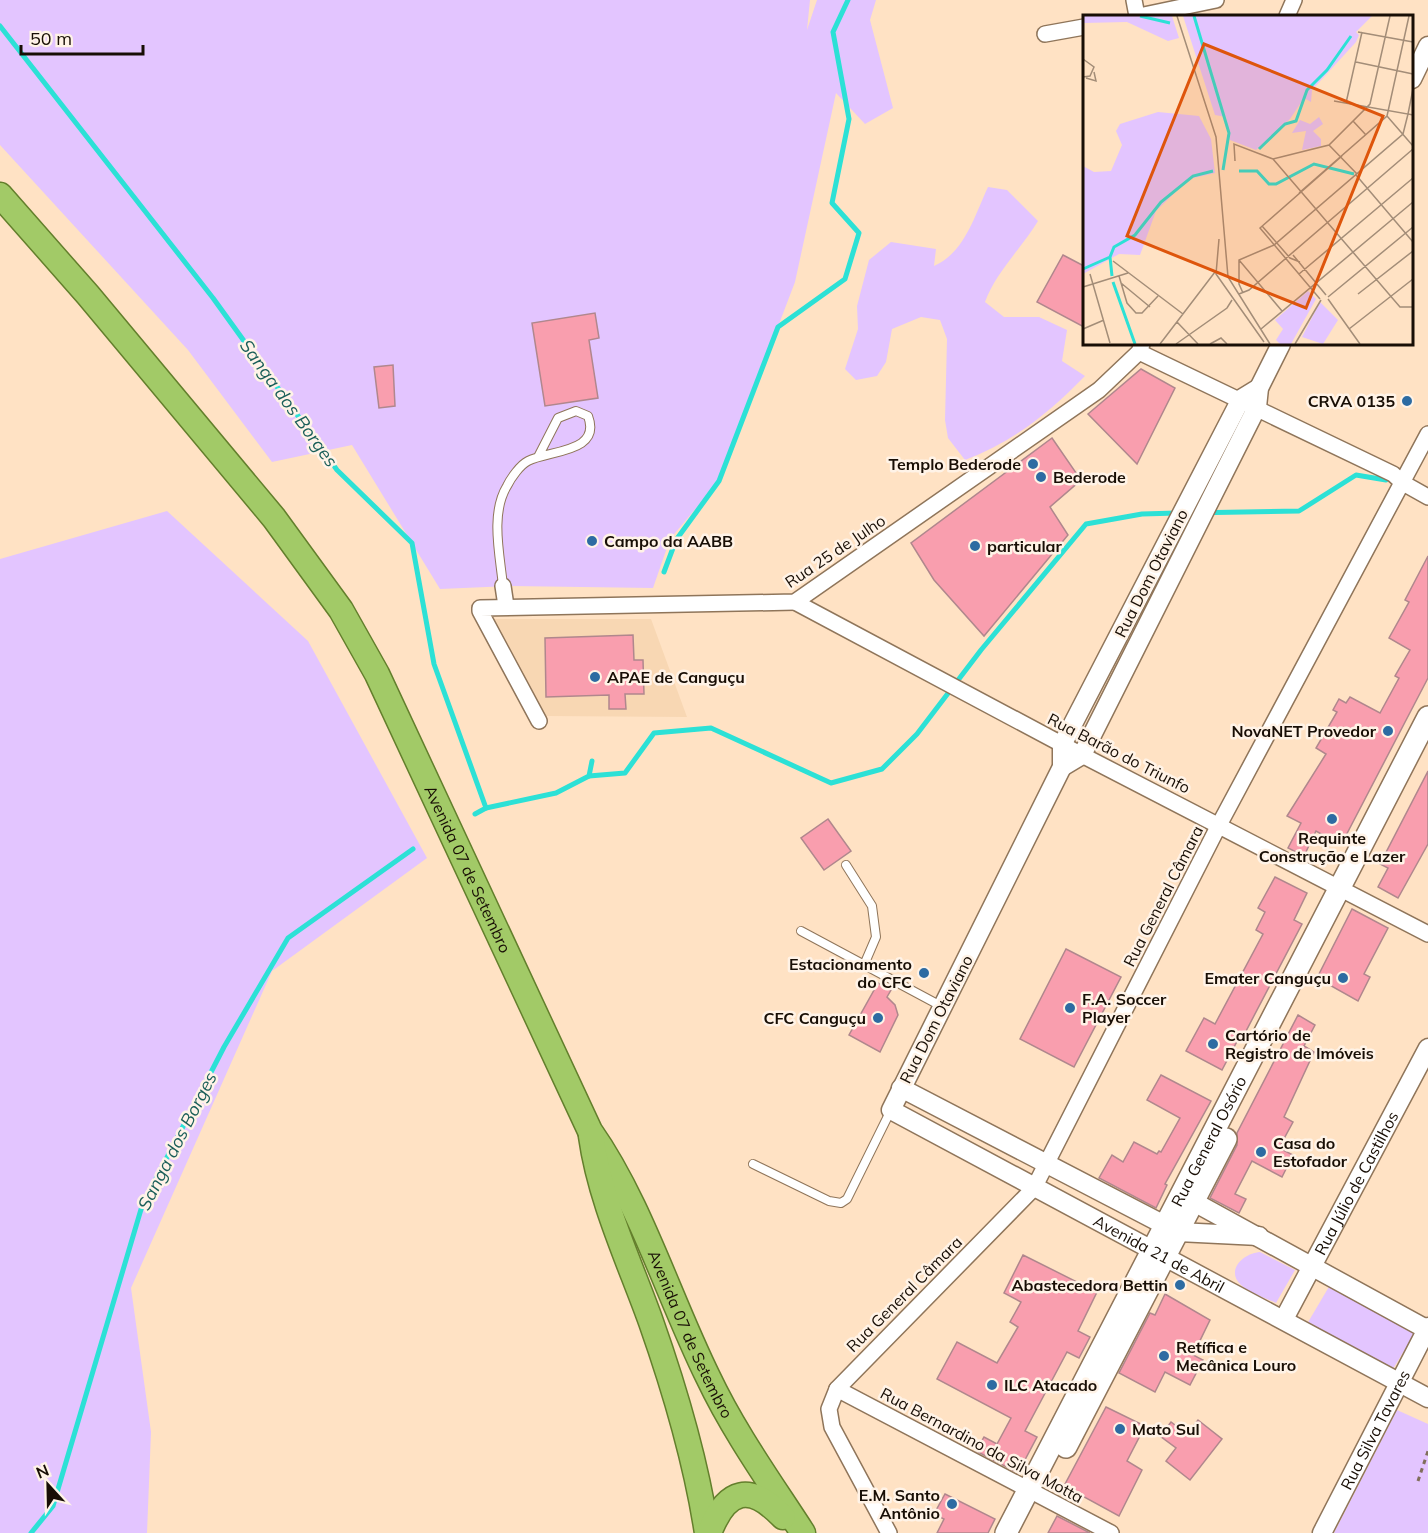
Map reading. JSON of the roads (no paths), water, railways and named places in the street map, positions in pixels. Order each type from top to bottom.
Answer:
[{"type":"highway","name":"Avenida 07 de Setembro","points":[[0,195],[232,466],[274,518],[341,610],[377,674],[590,1131],[613,1163],[709,1379],[740,1437],[802,1533]]},
{"type":"highway","name":"Avenida 07 de Setembro","points":[[590,1131],[596,1173],[651,1324],[677,1405],[701,1492],[708,1533]]},
{"type":"highway","points":[[708,1533],[716,1516],[726,1504],[738,1496],[751,1494],[765,1499],[802,1533]]},
{"type":"main road","name":"Rua General Osório","points":[[1172,1228],[1194,1202],[1428,717]]},
{"type":"main road","name":"Rua General Osório","points":[[1006,1533],[1035,1492],[1345,891],[1428,744]]},
{"type":"main road","name":"Rua General Osório","points":[[1022,1533],[1035,1492]]},
{"type":"street","points":[[1134,0],[1138,15]]},
{"type":"street","points":[[1143,15],[1216,0]]},
{"type":"street","points":[[1287,15],[1294,0]]},
{"type":"street","points":[[1045,34],[1083,27]]},
{"type":"street","points":[[1413,78],[1428,46]]},
{"type":"street","name":"Rua Dom Otaviano","points":[[1082,755],[1257,407],[1259,388],[1280,345]]},
{"type":"street","points":[[1140,348],[1401,477],[1428,485]]},
{"type":"street","name":"Rua 25 de Julho","points":[[539,721],[480,611],[483,606],[795,602],[1099,390],[1140,348]]},
{"type":"street","points":[[1241,399],[1259,388]]},
{"type":"street","name":"Rua Dom Otaviano","points":[[891,1110],[1062,767],[1062,745],[1241,399]]},
{"type":"street","name":"Rua General Câmara","points":[[837,1389],[1034,1188],[1401,477],[1428,434]]},
{"type":"street","points":[[1401,477],[1428,497]]},
{"type":"street","points":[[1194,489],[1212,497]]},
{"type":"street","points":[[503,586],[506,606]]},
{"type":"street","points":[[1141,593],[1158,603]]},
{"type":"street","name":"Rua Barão do Triunfo","points":[[795,602],[1062,745],[1428,934]]},
{"type":"street","points":[[1062,767],[1082,755]]},
{"type":"street","name":"Rua Júlio de Castilhos","points":[[1284,1319],[1428,1048]]},
{"type":"street","name":"Avenida 21 de Abril","points":[[901,1089],[1172,1228],[1259,1236]]},
{"type":"street","name":"Avenida 21 de Abril","points":[[891,1110],[1428,1398]]},
{"type":"street","name":"Avenida 21 de Abril","points":[[1194,1202],[1428,1329]]},
{"type":"street","name":"Rua Silva Tavares","points":[[1322,1533],[1428,1329]]},
{"type":"street","points":[[837,1389],[829,1409],[832,1427],[889,1533]]},
{"type":"street","name":"Rua Bernardino da Silva Motta","points":[[837,1389],[1111,1533]]},
{"type":"lane","points":[[503,586],[498,508],[506,486],[525,462],[574,447],[589,436],[591,426],[588,416],[576,411],[558,418],[537,457]]},
{"type":"lane","points":[[846,865],[872,906],[876,937],[864,965]]},
{"type":"lane","points":[[801,931],[943,1007]]},
{"type":"lane","points":[[753,1164],[829,1202],[841,1203],[847,1199],[891,1110]]},
{"type":"waterway","points":[[664,572],[676,540],[719,481],[778,327],[845,279],[859,233],[832,203],[849,119],[833,32],[848,0]]},
{"type":"waterway","name":"Sanga dos Borges","points":[[0,26],[213,298],[337,470],[412,543],[434,664],[486,808],[475,814]]},
{"type":"waterway","points":[[1186,513],[1299,511],[1356,475],[1386,480]]},
{"type":"waterway","points":[[589,776],[625,773],[654,733],[711,728],[831,783],[882,769],[917,734],[981,650],[1086,524],[1142,514],[1177,513]]},
{"type":"waterway","points":[[486,808],[556,793],[589,776],[592,761]]},
{"type":"waterway","name":"Sanga dos Borges","points":[[31,1533],[53,1506],[142,1206],[224,1047],[288,938],[413,849]]},
{"type":"place","name":"CRVA 0135","points":[[1407,401]]},
{"type":"place","name":"Templo Bederode","points":[[1033,464]]},
{"type":"place","name":"Bederode","points":[[1041,477]]},
{"type":"place","name":"Campo da AABB","points":[[592,541]]},
{"type":"place","name":"particular","points":[[975,546]]},
{"type":"place","name":"APAE de Canguçu","points":[[595,677]]},
{"type":"place","name":"NovaNET Provedor","points":[[1388,731]]},
{"type":"place","name":"Requinte Construção e Lazer","points":[[1332,819]]},
{"type":"place","name":"Estacionamento do CFC","points":[[924,973]]},
{"type":"place","name":"Emater Canguçu","points":[[1343,978]]},
{"type":"place","name":"F.A. Soccer Player","points":[[1070,1008]]},
{"type":"place","name":"CFC Canguçu","points":[[878,1018]]},
{"type":"place","name":"Cartório de Registro de Imóveis","points":[[1213,1044]]},
{"type":"place","name":"Casa do Estofador","points":[[1261,1152]]},
{"type":"place","name":"Abastecedora Bettin","points":[[1180,1285]]},
{"type":"place","name":"Retífica e Mecânica Louro","points":[[1164,1356]]},
{"type":"place","name":"ILC Atacado","points":[[992,1385]]},
{"type":"place","name":"Mato Sul","points":[[1120,1429]]},
{"type":"place","name":"E.M. Santo Antônio","points":[[952,1504]]}]
